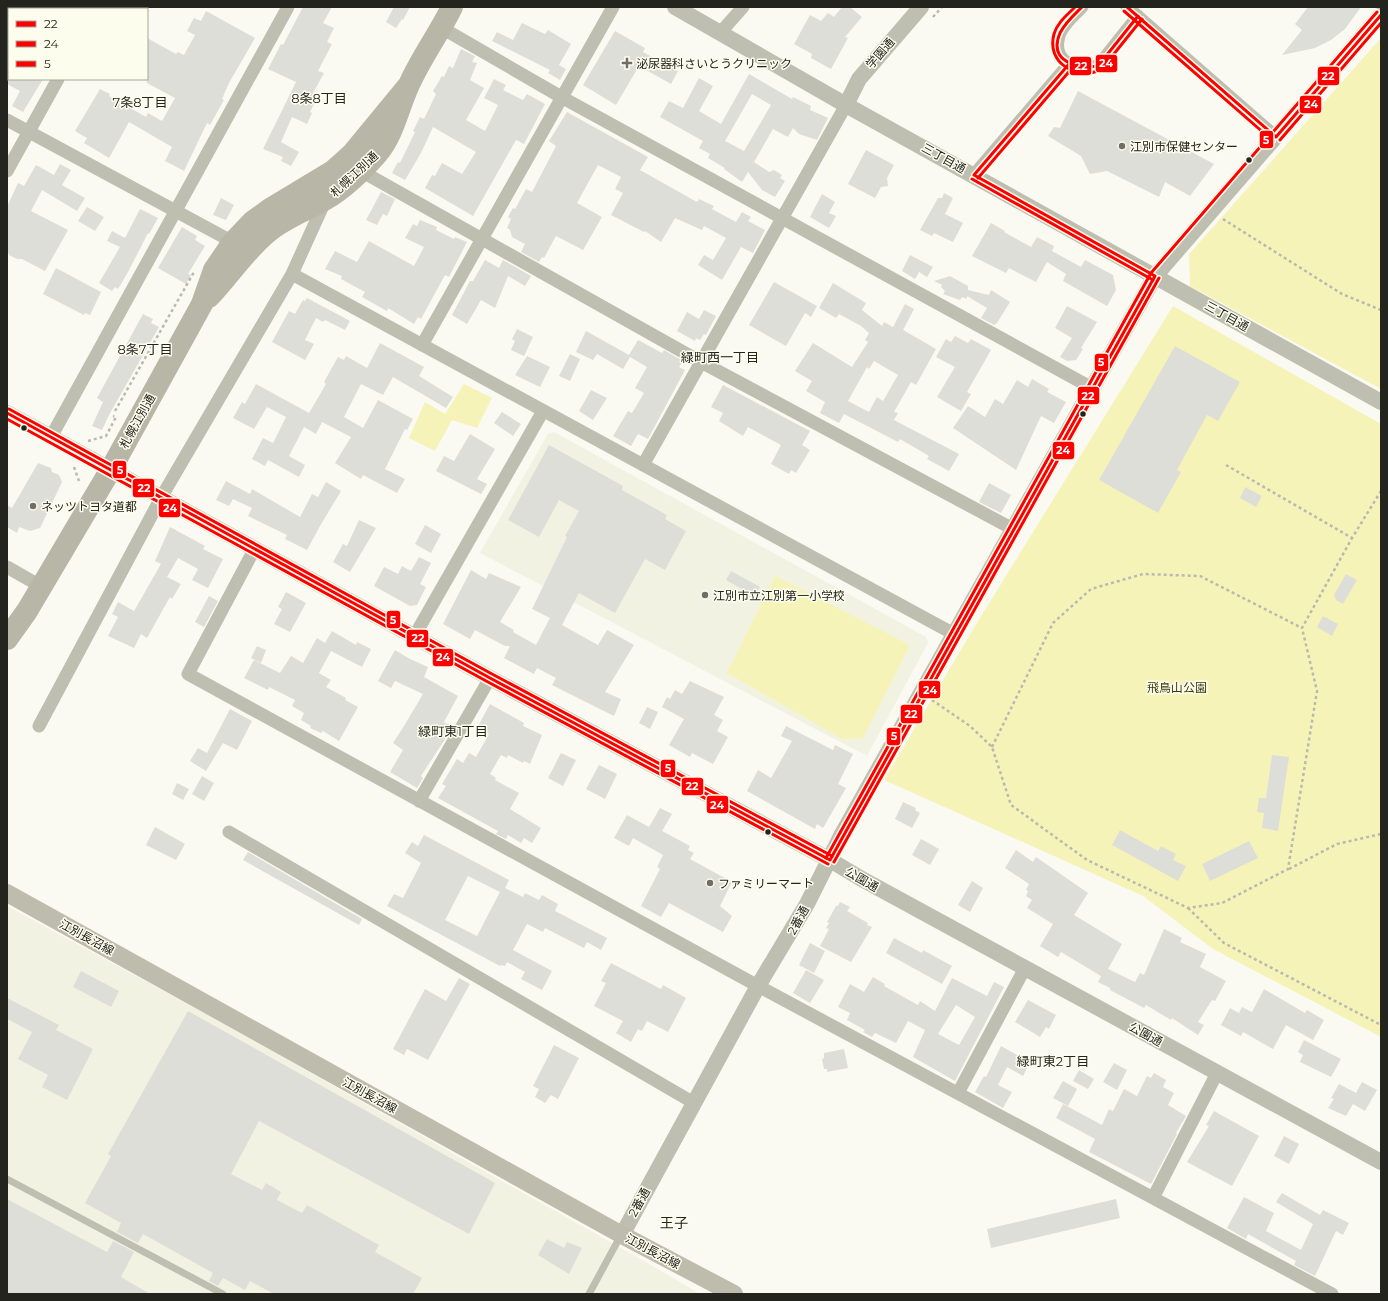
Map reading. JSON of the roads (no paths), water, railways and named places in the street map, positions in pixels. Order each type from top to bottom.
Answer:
[{"type":"highway","name":"札幌江別通","points":[[7,639],[27,612],[111,469],[202,304],[214,270],[233,242],[252,222],[270,209],[333,171],[352,154],[408,86],[442,28],[452,7]]},
{"type":"highway","name":"札幌江別通","points":[[202,304],[228,276],[249,249],[269,231],[288,218],[326,199],[361,171],[378,152],[390,135],[408,86]]},
{"type":"main road","name":"江別長沼線","points":[[7,893],[622,1235],[734,1294]]},
{"type":"street","points":[[51,437],[288,7]]},
{"type":"street","points":[[422,345],[563,98],[613,7]]},
{"type":"street","name":"三丁目通","points":[[675,7],[846,105],[974,174],[1381,402]]},
{"type":"street","points":[[720,33],[743,7]]},
{"type":"street","name":"学園通","points":[[846,105],[859,79],[921,7]]},
{"type":"street","points":[[1082,7],[1063,28],[1059,35],[1058,45],[1060,57],[1069,64],[1083,68],[1098,66],[1138,16]]},
{"type":"street","points":[[1127,7],[1276,136]]},
{"type":"street","name":"2番通","points":[[622,1235],[758,986],[785,943],[921,693],[1155,276],[1381,15]]},
{"type":"street","points":[[442,28],[563,98],[1092,388]]},
{"type":"street","points":[[974,174],[1069,64]]},
{"type":"street","points":[[7,171],[57,80]]},
{"type":"street","points":[[643,465],[846,105]]},
{"type":"street","points":[[7,120],[233,242]]},
{"type":"street","points":[[361,171],[701,362],[1013,528]]},
{"type":"street","points":[[39,726],[162,496],[292,274],[326,199]]},
{"type":"street","points":[[292,274],[954,634]]},
{"type":"street","points":[[415,635],[543,411]]},
{"type":"street","name":"公園通","points":[[7,413],[162,496],[415,635],[490,678],[830,860],[1381,1162]]},
{"type":"street","points":[[255,548],[188,674],[758,986],[1332,1294]]},
{"type":"street","points":[[7,567],[42,587]]},
{"type":"street","points":[[419,801],[490,678]]},
{"type":"street","points":[[229,832],[694,1103]]},
{"type":"street","points":[[958,1093],[1025,968]]},
{"type":"street","points":[[1153,1198],[1217,1073]]},
{"type":"lane","points":[[7,1179],[223,1294]]},
{"type":"lane","points":[[590,1294],[622,1235]]},
{"type":"place","name":"泌尿器科さいとうクリニック","points":[[627,63]]},
{"type":"place","name":"江別市保健センター","points":[[1122,146]]},
{"type":"place","name":"ネッツトヨタ道都","points":[[33,506]]},
{"type":"place","name":"江別市立江別第一小学校","points":[[705,595]]},
{"type":"place","name":"ファミリーマート","points":[[710,883]]},
{"type":"district","name":"8条8丁目","points":[[319,98]]},
{"type":"district","name":"7条8丁目","points":[[140,102]]},
{"type":"district","name":"8条7丁目","points":[[145,349]]},
{"type":"district","name":"緑町西一丁目","points":[[720,357]]},
{"type":"district","name":"緑町東1丁目","points":[[453,731]]},
{"type":"district","name":"緑町東2丁目","points":[[1053,1061]]},
{"type":"district","name":"王子","points":[[674,1223]]},
{"type":"park label","name":"飛鳥山公園","points":[[1177,687]]}]
